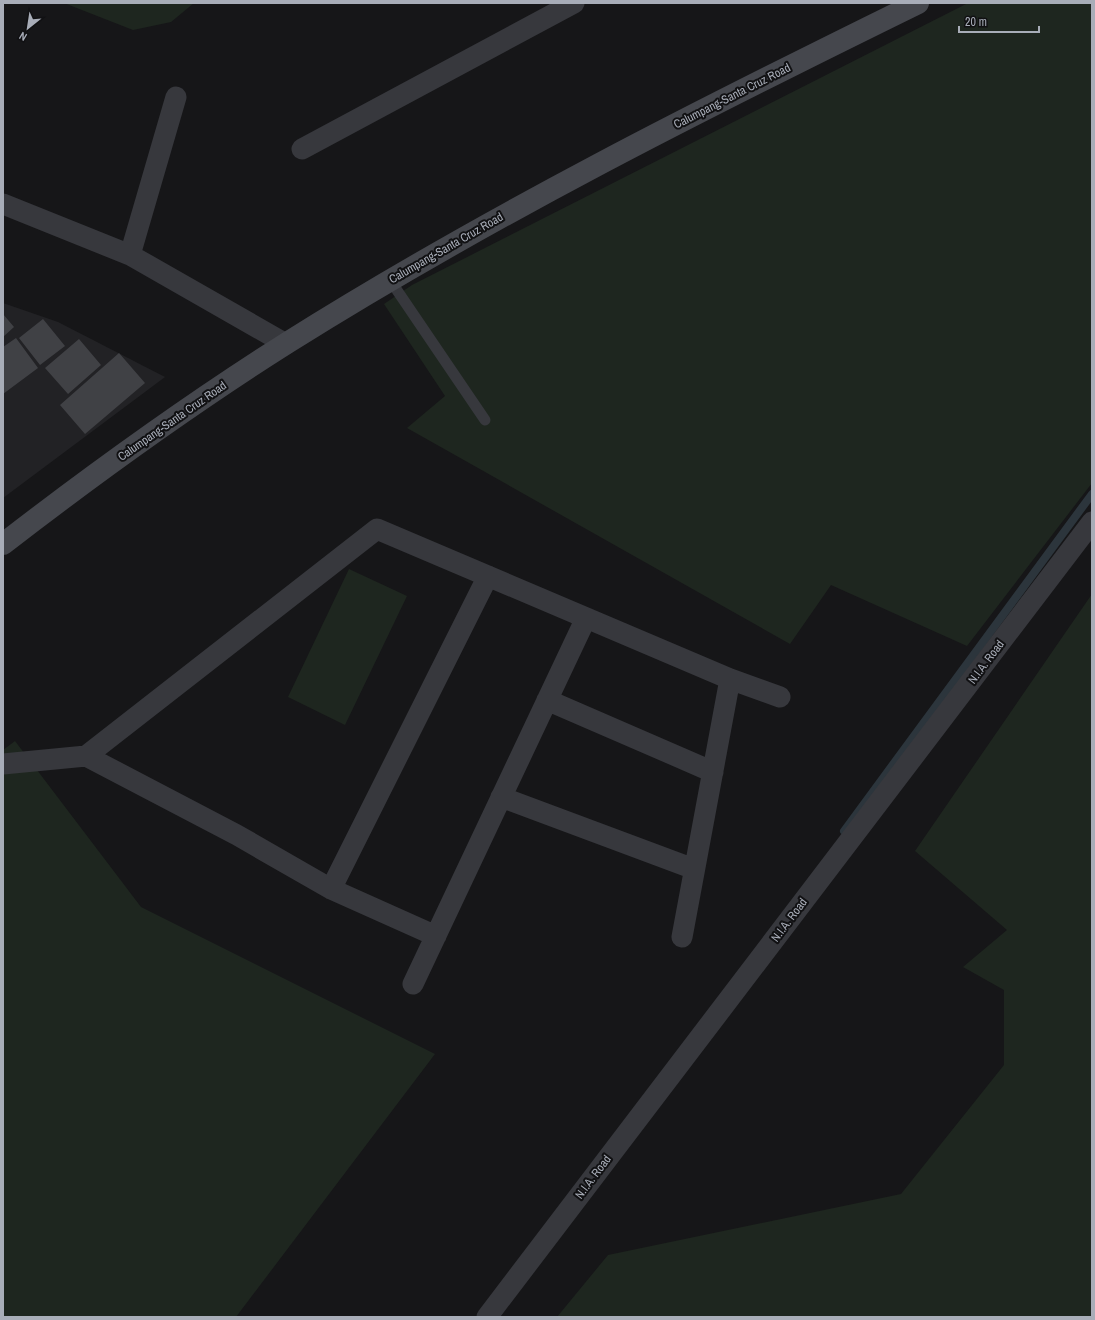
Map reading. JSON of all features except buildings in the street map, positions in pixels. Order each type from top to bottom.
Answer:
[{"type":"main road","name":"Calumpang-Santa Cruz Road","points":[[3,544],[159,428],[286,344],[390,280],[509,212],[777,72],[918,3]]},
{"type":"street","points":[[302,149],[574,3]]},
{"type":"street","points":[[130,255],[176,98]]},
{"type":"street","points":[[3,204],[130,255],[286,344]]},
{"type":"street","name":"N.I.A. Road","points":[[487,1317],[1092,522]]},
{"type":"street","points":[[3,764],[86,756],[377,529],[730,679],[780,697]]},
{"type":"street","points":[[331,889],[488,576]]},
{"type":"street","points":[[413,984],[586,618]]},
{"type":"street","points":[[682,938],[730,679]]},
{"type":"street","points":[[547,700],[713,772]]},
{"type":"street","points":[[86,756],[237,835],[331,889],[436,936]]},
{"type":"street","points":[[501,797],[694,869]]},
{"type":"lane","points":[[390,280],[485,420]]},
{"type":"shaded area","points":[[64,3],[194,3],[171,22],[133,30]]},
{"type":"shaded area","points":[[968,3],[1092,3],[1092,483],[967,646],[831,585],[790,644],[407,428],[445,396],[384,304],[412,285]]},
{"type":"shaded area","points":[[3,303],[58,322],[165,377],[3,498]]},
{"type":"shaded area","points":[[349,569],[407,596],[345,725],[288,697]]},
{"type":"shaded area","points":[[1092,594],[1092,1317],[557,1317],[608,1255],[901,1194],[1004,1065],[1004,990],[963,967],[1007,930],[915,851]]},
{"type":"shaded area","points":[[15,741],[141,907],[435,1054],[236,1317],[3,1317],[3,750]]},
{"type":"waterway","points":[[844,831],[1092,494]]}]
